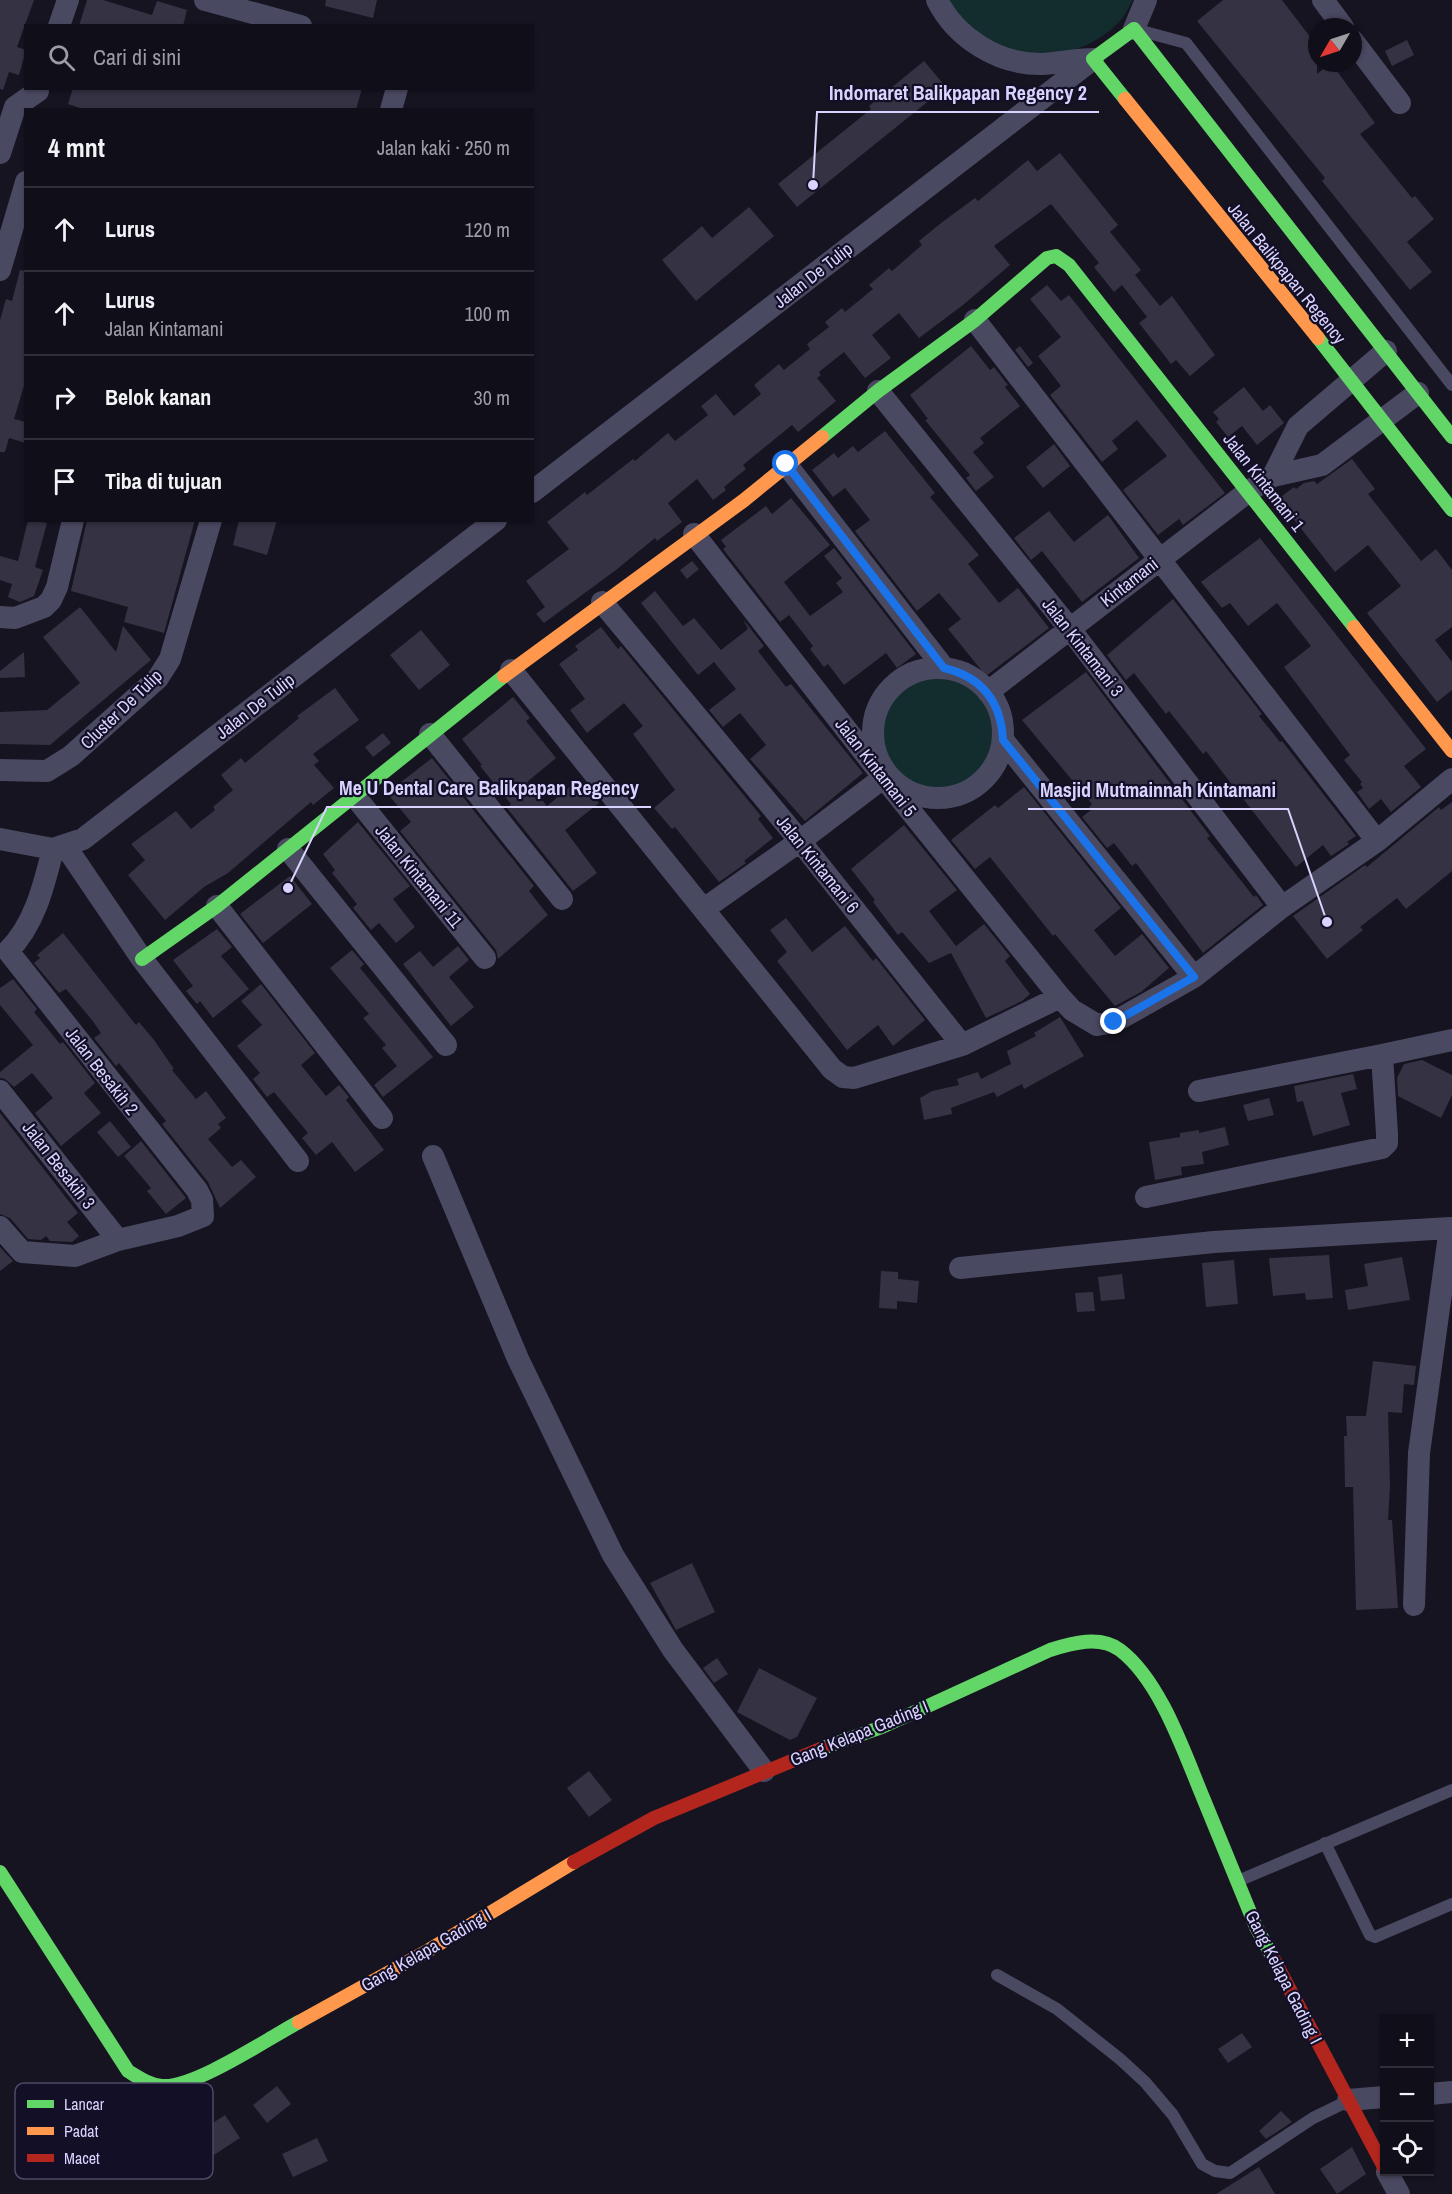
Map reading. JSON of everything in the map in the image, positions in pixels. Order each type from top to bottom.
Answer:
[{"type":"street","points":[[60,24],[68,0]]},
{"type":"street","points":[[205,0],[294,24]]},
{"type":"street","points":[[937,0],[962,34],[985,50],[1012,61],[1041,64],[1093,59],[1134,29],[1146,0]]},
{"type":"street","points":[[1323,0],[1336,18]]},
{"type":"street","name":"Jalan Balikpapan Regency","points":[[1134,29],[1452,437]]},
{"type":"street","points":[[1362,52],[1400,103]]},
{"type":"street","name":"Jalan Balikpapan Regency","points":[[1093,59],[1351,379],[1452,510]]},
{"type":"street","name":"Jalan De Tulip","points":[[534,490],[1093,59]]},
{"type":"street","points":[[392,108],[396,90]]},
{"type":"street","points":[[0,153],[14,106],[40,96]]},
{"type":"street","points":[[0,270],[12,237],[24,190]]},
{"type":"street","name":"Jalan Kintamani 1","points":[[975,320],[1047,258],[1056,256],[1069,265],[1452,751]]},
{"type":"street","points":[[142,959],[217,906],[353,794],[511,670],[742,501],[878,391],[975,320],[1157,560],[1377,841]]},
{"type":"street","points":[[1273,476],[1298,426],[1386,351]]},
{"type":"street","name":"Jalan Kintamani 3","points":[[878,391],[1070,629],[1282,907]]},
{"type":"street","points":[[1273,476],[1322,465],[1418,393]]},
{"type":"street","points":[[786,464],[944,668]]},
{"type":"street","name":"Kintamani","points":[[988,692],[1157,560],[1249,491],[1273,476]]},
{"type":"street","points":[[0,617],[15,618],[44,607],[51,600],[57,586],[73,522]]},
{"type":"street","name":"Cluster De Tulip","points":[[0,770],[47,771],[71,756],[158,678],[170,659],[210,522]]},
{"type":"street","name":"Jalan De Tulip","points":[[59,848],[83,839],[493,522]]},
{"type":"street","name":"Jalan Kintamani 5","points":[[694,534],[1060,997],[1072,1010],[1097,1024],[1114,1022],[1194,977],[1282,907],[1377,841],[1452,778]]},
{"type":"street","name":"Jalan Kintamani 6","points":[[602,602],[800,842],[962,1045]]},
{"type":"street","points":[[944,668],[960,672],[975,680],[988,692],[1000,715],[1003,740],[991,772],[972,789],[949,798],[931,798],[915,795],[885,777],[873,744],[872,727],[884,695],[896,682],[910,673],[944,668]]},
{"type":"street","points":[[511,670],[832,1069],[843,1077],[854,1078],[962,1045],[1060,997]]},
{"type":"street","points":[[430,734],[562,899]]},
{"type":"street","points":[[1003,740],[1194,977]]},
{"type":"street","points":[[704,909],[800,842],[885,777]]},
{"type":"street","name":"Jalan Kintamani 11","points":[[353,794],[485,958]]},
{"type":"street","points":[[0,839],[59,848],[298,1161]]},
{"type":"street","points":[[4,951],[22,937],[59,848]]},
{"type":"street","points":[[288,849],[446,1045]]},
{"type":"street","points":[[217,906],[382,1118]]},
{"type":"street","name":"Jalan Besakih 2","points":[[4,951],[197,1190],[202,1200],[203,1216],[178,1226],[118,1240]]},
{"type":"street","points":[[1198,1091],[1452,1040]]},
{"type":"street","points":[[1146,1197],[1382,1148],[1387,1143],[1387,1134],[1382,1055]]},
{"type":"street","name":"Jalan Besakih 3","points":[[0,1091],[118,1240]]},
{"type":"street","points":[[433,1156],[518,1359],[614,1556],[674,1650],[764,1771]]},
{"type":"street","points":[[0,1227],[22,1252],[75,1256],[118,1240]]},
{"type":"street","points":[[960,1268],[1214,1242],[1451,1227],[1419,1454],[1414,1605]]},
{"type":"street","name":"Gang Kelapa Gading I","points":[[186,2083],[429,1950],[609,1841],[654,1818],[764,1771],[882,1727],[1050,1650],[1076,1642],[1104,1643],[1120,1650],[1147,1680],[1173,1724],[1256,1927],[1380,2160]]},
{"type":"street","name":"Gang Kelapa Gading I","points":[[0,1872],[128,2071],[150,2083]]},
{"type":"street","points":[[1434,2094],[1452,2092]]},
{"type":"street","points":[[1348,2100],[1380,2097]]},
{"type":"street","points":[[1389,2176],[1399,2194]]},
{"type":"lane","points":[[1134,29],[1186,43],[1452,385]]},
{"type":"lane","points":[[1237,1881],[1452,1790]]},
{"type":"lane","points":[[1325,1844],[1370,1935],[1380,1937],[1452,1904]]},
{"type":"lane","points":[[997,1975],[1056,2008],[1145,2082],[1173,2115],[1203,2164],[1215,2171],[1230,2173],[1313,2118],[1348,2100]]},
{"type":"green space","points":[[944,0],[1133,0],[1121,20],[1094,41],[1060,54],[1042,56],[1007,52],[991,45]]},
{"type":"green space","points":[[937,677],[959,681],[978,694],[991,713],[995,735],[991,757],[978,776],[959,789],[937,793],[915,789],[896,776],[883,757],[879,735],[883,713],[896,694],[915,681]]},
{"type":"building","points":[[0,0],[34,0],[17,47],[24,49],[19,75],[9,72],[3,90],[0,89]]},
{"type":"building","points":[[87,0],[103,0],[152,15],[157,1],[187,10],[184,24],[80,24]]},
{"type":"building","points":[[326,0],[377,0],[373,18],[325,6]]},
{"type":"building","points":[[1223,0],[1282,0],[1308,34],[1308,72],[1317,72],[1317,74],[1338,72],[1375,123],[1360,134],[1412,198],[1415,196],[1434,219],[1407,242],[1432,272],[1410,290],[1322,181],[1325,178],[1197,21]]},
{"type":"building","points":[[1407,40],[1414,55],[1392,66],[1385,51]]},
{"type":"building","points":[[924,61],[946,87],[797,207],[778,184],[871,109],[869,106]]},
{"type":"building","points":[[72,90],[361,90],[357,108],[80,108],[68,104]]},
{"type":"building","points":[[1060,153],[1118,225],[1110,232],[1141,270],[1135,275],[1160,306],[1172,296],[1215,355],[1190,376],[1176,360],[1171,364],[1139,323],[1147,317],[1122,285],[1114,292],[1094,267],[1099,263],[1051,204],[994,246],[1010,265],[963,305],[919,338],[899,313],[872,335],[891,358],[865,378],[844,352],[819,372],[821,375],[817,378],[836,401],[798,432],[792,425],[743,465],[746,469],[724,487],[726,490],[713,500],[697,479],[668,503],[682,522],[657,541],[655,538],[544,623],[536,614],[545,607],[526,581],[569,549],[547,522],[585,492],[587,495],[633,459],[635,461],[668,433],[675,441],[708,415],[701,406],[716,394],[734,416],[761,394],[754,385],[779,364],[784,370],[810,349],[807,344],[829,327],[825,322],[842,308],[845,312],[873,289],[869,285],[889,268],[892,271],[922,245],[919,241],[941,223],[975,198],[978,201],[1028,160],[1037,171]]},
{"type":"building","points":[[749,207],[774,236],[696,301],[662,260],[702,226],[712,238]]},
{"type":"building","points":[[20,270],[24,271],[24,386],[14,419],[24,422],[24,442],[9,438],[5,452],[0,452],[0,320],[6,299],[12,301]]},
{"type":"building","points":[[1047,285],[1061,301],[1069,295],[1225,493],[1183,525],[1179,519],[1158,535],[1123,490],[1167,456],[1137,420],[1112,441],[1118,449],[1102,462],[1050,395],[1061,386],[1038,356],[1061,337],[1030,299]]},
{"type":"building","points":[[971,346],[990,370],[994,367],[1008,385],[1005,387],[1020,406],[980,438],[984,443],[973,452],[994,477],[976,491],[966,478],[970,475],[925,420],[928,419],[910,395]]},
{"type":"building","points":[[1020,346],[1033,363],[1028,367],[1015,350]]},
{"type":"building","points":[[1244,387],[1263,411],[1270,405],[1284,423],[1257,445],[1242,426],[1228,437],[1216,422],[1219,419],[1213,412]]},
{"type":"building","points":[[885,431],[935,493],[930,497],[979,555],[968,564],[999,603],[1018,588],[1049,628],[986,676],[948,629],[961,619],[939,593],[917,611],[855,531],[870,520],[845,488],[833,497],[812,470],[834,453],[838,458],[853,446],[858,452]]},
{"type":"building","points":[[1054,444],[1070,466],[1043,488],[1026,467]]},
{"type":"building","points":[[1352,459],[1375,489],[1368,494],[1421,561],[1436,549],[1452,570],[1452,627],[1435,640],[1452,662],[1452,690],[1437,702],[1367,613],[1401,586],[1368,545],[1335,572],[1278,499],[1294,487],[1296,489],[1304,483],[1314,481],[1317,484]]},
{"type":"building","points":[[791,498],[830,545],[784,582],[810,616],[843,592],[836,583],[842,578],[824,556],[834,548],[916,654],[897,668],[886,653],[844,685],[828,664],[824,667],[810,649],[813,646],[789,615],[780,622],[723,549],[726,547],[721,540],[766,506],[772,514]]},
{"type":"building","points":[[1049,511],[1074,542],[1108,515],[1139,558],[1082,602],[1042,551],[1031,560],[1014,538]]},
{"type":"building","points":[[28,522],[47,523],[35,567],[43,570],[34,596],[20,602],[8,597],[12,584],[0,580],[0,556],[18,561]]},
{"type":"building","points":[[87,522],[194,522],[164,633],[124,622],[128,607],[71,591]]},
{"type":"building","points":[[239,522],[276,522],[267,555],[233,545]]},
{"type":"building","points":[[1260,538],[1426,749],[1404,766],[1421,787],[1391,812],[1381,799],[1369,809],[1357,792],[1363,788],[1360,784],[1362,782],[1344,760],[1350,755],[1284,667],[1311,646],[1277,603],[1248,626],[1230,603],[1222,608],[1201,582]]},
{"type":"building","points":[[692,561],[699,569],[687,579],[680,570]]},
{"type":"building","points":[[655,591],[683,626],[694,618],[721,650],[748,629],[743,619],[764,646],[758,651],[786,687],[791,684],[863,773],[805,821],[750,759],[766,745],[740,713],[723,727],[709,710],[736,689],[714,662],[698,675],[641,603]]},
{"type":"building","points":[[1173,599],[1262,714],[1259,716],[1280,742],[1282,741],[1356,836],[1347,842],[1349,844],[1331,856],[1323,845],[1296,867],[1206,751],[1203,754],[1169,711],[1166,714],[1134,673],[1126,680],[1107,655]]},
{"type":"building","points":[[80,607],[116,652],[123,626],[151,660],[50,745],[0,744],[0,712],[47,710],[80,683],[43,637]]},
{"type":"building","points":[[601,627],[618,649],[621,646],[761,816],[758,819],[773,838],[744,861],[746,863],[719,882],[675,827],[672,829],[654,808],[675,790],[633,734],[643,726],[624,703],[587,733],[570,710],[585,699],[559,664],[578,650],[575,646]]},
{"type":"building","points":[[421,630],[450,665],[419,690],[390,655]]},
{"type":"building","points":[[24,652],[25,677],[0,678],[0,671]]},
{"type":"building","points":[[1086,672],[1210,836],[1207,838],[1263,905],[1203,953],[1136,863],[1132,866],[1114,843],[1107,848],[1082,817],[1091,810],[1089,807],[1092,804],[1022,720]]},
{"type":"building","points":[[335,688],[359,720],[313,754],[319,761],[314,765],[334,788],[313,805],[311,802],[228,873],[204,887],[165,920],[128,875],[145,860],[131,844],[176,811],[191,829],[215,810],[213,807],[233,790],[221,775],[241,758],[245,763],[299,718],[297,716]]},
{"type":"building","points":[[513,697],[530,718],[526,721],[556,758],[527,782],[547,806],[579,779],[599,803],[565,830],[597,873],[573,891],[507,808],[511,804],[480,766],[482,765],[462,739]]},
{"type":"building","points":[[383,733],[391,743],[373,757],[365,747]]},
{"type":"building","points":[[432,758],[534,886],[529,891],[548,915],[498,959],[496,950],[400,831],[411,822],[387,793]]},
{"type":"building","points":[[1024,787],[1121,908],[1094,930],[1115,956],[1142,934],[1169,968],[1141,992],[1115,1006],[1055,934],[1053,936],[990,857],[975,869],[951,840],[995,805],[998,808]]},
{"type":"building","points":[[1452,802],[1452,871],[1406,909],[1397,898],[1360,927],[1363,930],[1327,959],[1293,916],[1365,865],[1367,867],[1439,807],[1441,810]]},
{"type":"building","points":[[358,822],[410,886],[393,899],[415,927],[396,943],[379,923],[371,930],[353,908],[357,904],[332,873],[335,870],[323,854]]},
{"type":"building","points":[[904,825],[957,890],[929,911],[956,946],[984,924],[1010,956],[1005,961],[1030,994],[1022,1001],[986,1018],[951,953],[929,963],[902,932],[898,935],[873,902],[875,900],[851,869]]},
{"type":"building","points":[[290,876],[312,904],[263,943],[240,914]]},
{"type":"building","points":[[786,918],[812,952],[845,926],[873,961],[876,958],[925,1020],[893,1046],[878,1025],[847,1050],[777,961],[787,952],[770,930]]},
{"type":"building","points":[[217,929],[232,947],[221,956],[249,989],[213,1018],[200,1001],[197,1004],[186,991],[193,986],[173,960]]},
{"type":"building","points":[[63,933],[136,1025],[139,1022],[154,1040],[174,1069],[172,1070],[196,1099],[206,1091],[226,1118],[218,1124],[221,1128],[208,1139],[232,1167],[241,1160],[256,1177],[220,1208],[208,1182],[162,1124],[166,1121],[119,1063],[116,1066],[94,1038],[101,1033],[92,1020],[66,989],[59,993],[34,963],[40,958],[37,955]]},
{"type":"building","points":[[458,946],[469,960],[449,977],[474,1007],[451,1026],[403,964],[420,951],[433,967]]},
{"type":"building","points":[[352,950],[364,964],[360,968],[433,1057],[383,1097],[374,1085],[397,1066],[382,1048],[386,1045],[363,1018],[369,1014],[330,968]]},
{"type":"building","points":[[13,979],[37,1009],[34,1012],[60,1044],[63,1042],[95,1083],[84,1093],[101,1113],[61,1146],[35,1113],[53,1098],[32,1073],[14,1087],[5,1079],[0,1078],[0,1072],[33,1045],[0,1005],[0,988]]},
{"type":"building","points":[[261,984],[315,1053],[301,1065],[326,1096],[339,1085],[349,1097],[346,1100],[384,1150],[355,1172],[332,1142],[316,1155],[302,1138],[308,1133],[274,1092],[267,1097],[253,1079],[260,1073],[237,1046],[262,1025],[241,1001]]},
{"type":"building","points":[[1060,1017],[1084,1056],[1024,1089],[1022,1084],[997,1097],[994,1092],[951,1108],[952,1114],[924,1120],[920,1098],[932,1091],[959,1085],[957,1079],[978,1072],[981,1079],[1011,1064],[1007,1051],[1036,1036],[1034,1033]]},
{"type":"building","points":[[1422,1060],[1452,1075],[1452,1095],[1441,1118],[1398,1096],[1397,1078],[1404,1064]]},
{"type":"building","points":[[1353,1074],[1357,1089],[1341,1093],[1350,1125],[1313,1136],[1303,1101],[1297,1102],[1294,1086]]},
{"type":"building","points":[[1269,1098],[1274,1115],[1248,1121],[1243,1105]]},
{"type":"building","points":[[0,1113],[78,1213],[67,1222],[79,1236],[72,1242],[50,1241],[46,1236],[41,1240],[28,1239],[10,1218],[0,1214]]},
{"type":"building","points":[[110,1121],[131,1147],[118,1157],[97,1132]]},
{"type":"building","points":[[1225,1127],[1229,1145],[1202,1152],[1204,1164],[1181,1167],[1182,1175],[1155,1180],[1149,1142],[1180,1137],[1180,1133],[1199,1130],[1199,1133]]},
{"type":"building","points":[[141,1141],[186,1198],[166,1214],[147,1191],[151,1188],[124,1156]]},
{"type":"building","points":[[0,1247],[13,1261],[0,1271]]},
{"type":"building","points":[[1329,1255],[1333,1298],[1306,1300],[1305,1293],[1273,1296],[1269,1258]]},
{"type":"building","points":[[1402,1257],[1410,1300],[1348,1310],[1345,1290],[1368,1286],[1364,1264]]},
{"type":"building","points":[[1234,1260],[1238,1304],[1206,1307],[1202,1263]]},
{"type":"building","points":[[881,1271],[898,1272],[898,1279],[919,1281],[917,1303],[897,1301],[897,1309],[879,1308]]},
{"type":"building","points":[[1122,1274],[1125,1299],[1101,1301],[1098,1277]]},
{"type":"building","points":[[1093,1292],[1095,1311],[1077,1312],[1075,1293]]},
{"type":"building","points":[[1373,1361],[1416,1366],[1414,1385],[1404,1384],[1402,1413],[1388,1412],[1390,1486],[1388,1520],[1392,1520],[1398,1608],[1356,1610],[1353,1487],[1345,1487],[1344,1436],[1347,1436],[1346,1416],[1366,1416]]},
{"type":"building","points":[[692,1563],[715,1612],[676,1630],[650,1583]]},
{"type":"building","points":[[717,1658],[728,1674],[714,1683],[703,1668]]},
{"type":"building","points":[[759,1668],[817,1698],[797,1737],[790,1740],[737,1712]]},
{"type":"building","points":[[589,1771],[612,1800],[589,1817],[567,1788]]},
{"type":"building","points":[[1242,2033],[1252,2047],[1228,2063],[1218,2049]]},
{"type":"building","points":[[277,2086],[291,2104],[267,2123],[253,2105]]},
{"type":"building","points":[[1281,2111],[1292,2122],[1266,2139],[1259,2131]]},
{"type":"building","points":[[225,2115],[240,2138],[213,2156],[213,2123]]},
{"type":"building","points":[[317,2138],[328,2161],[293,2177],[282,2154]]},
{"type":"building","points":[[1352,2147],[1366,2174],[1337,2194],[1320,2169]]},
{"type":"building","points":[[1259,2167],[1275,2194],[1216,2194]]},
{"type":"traffic: fast","points":[[1125,99],[1093,59],[1134,29],[1452,437]]},
{"type":"traffic: fast","points":[[822,437],[878,391],[975,320],[1047,258],[1056,256],[1069,265],[1354,627]]},
{"type":"traffic: fast","points":[[1318,338],[1452,510]]},
{"type":"traffic: fast","points":[[142,959],[217,906],[504,676]]},
{"type":"traffic: fast","points":[[823,1748],[882,1727],[1050,1650],[1086,1642],[1112,1645],[1135,1664],[1160,1699],[1189,1762],[1256,1927],[1272,1956]]},
{"type":"traffic: fast","points":[[0,1872],[128,2071],[151,2083]]},
{"type":"traffic: fast","points":[[182,2083],[231,2061],[299,2022]]},
{"type":"traffic: slow","points":[[1125,99],[1318,338]]},
{"type":"traffic: slow","points":[[504,676],[743,501],[822,437]]},
{"type":"traffic: slow","points":[[1354,627],[1452,751]]},
{"type":"traffic: slow","points":[[299,2022],[429,1950],[574,1862]]},
{"type":"traffic: jam","points":[[574,1862],[654,1818],[823,1748]]},
{"type":"traffic: jam","points":[[1272,1956],[1380,2159]]},
{"type":"place","name":"Indomaret Balikpapan Regency 2","points":[[813,185]]},
{"type":"place","name":"Me U Dental Care Balikpapan Regency","points":[[288,888]]},
{"type":"place","name":"Masjid Mutmainnah Kintamani","points":[[1327,922]]},
{"type":"route","points":[[786,464],[944,668],[960,672],[975,680],[988,692],[997,706],[1002,723],[1003,740],[1194,977],[1114,1022]]}]
